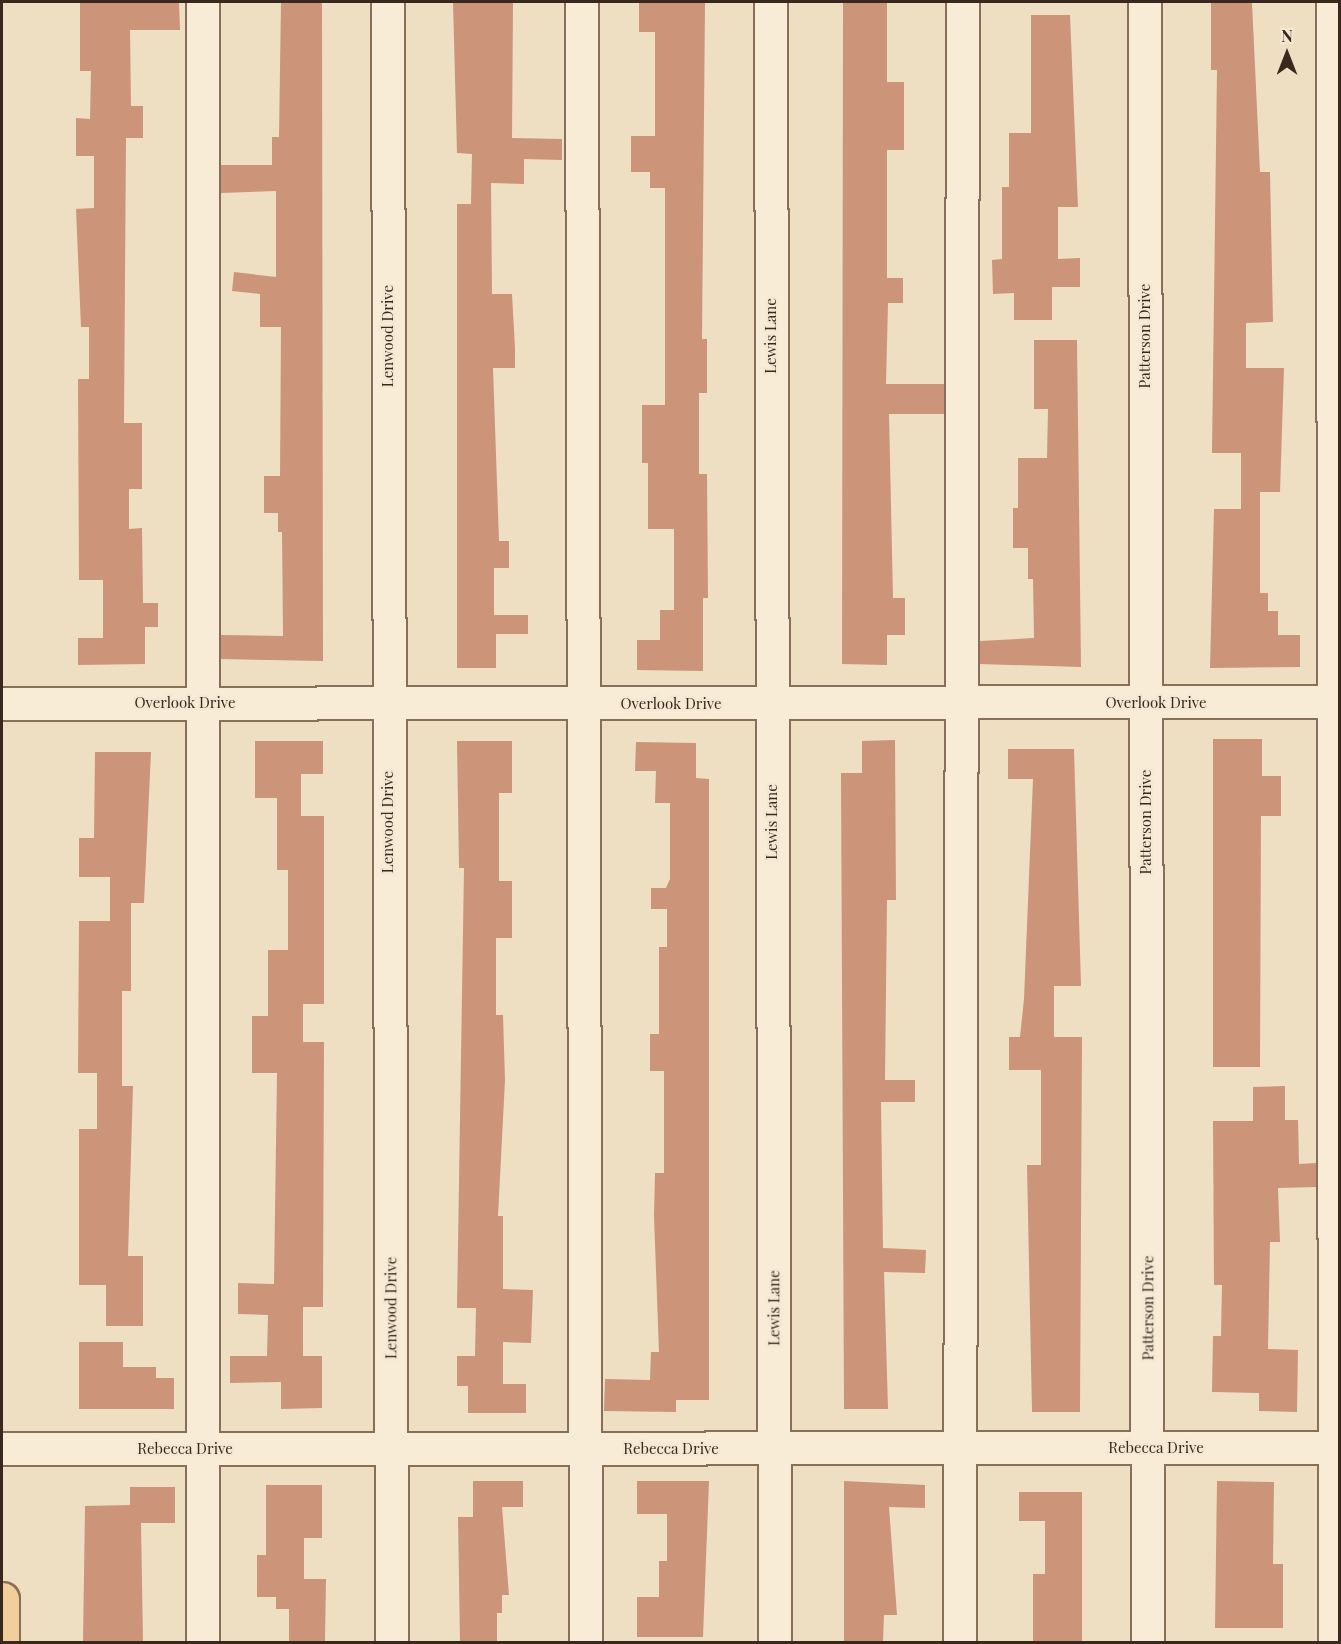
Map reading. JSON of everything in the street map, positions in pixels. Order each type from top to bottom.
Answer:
[{"type":"main road","points":[[2,1599],[2,1642]]},
{"type":"street","points":[[203,2],[203,1642]]},
{"type":"street","name":"Lenwood Drive","points":[[388,2],[387,703],[392,1642]]},
{"type":"street","points":[[582,2],[586,1642]]},
{"type":"street","name":"Lewis Lane","points":[[771,2],[775,1642]]},
{"type":"street","points":[[960,1642],[958,704],[963,2]]},
{"type":"street","name":"Patterson Drive","points":[[1145,2],[1148,1642]]},
{"type":"street","points":[[1333,2],[1337,1448],[1335,1642]]},
{"type":"street","name":"Overlook Drive","points":[[2,704],[1336,702]]},
{"type":"street","name":"Rebecca Drive","points":[[2,1449],[1337,1448]]},
{"type":"building","points":[[80,2],[179,2],[180,30],[130,30],[131,106],[143,106],[143,138],[126,138],[124,423],[142,423],[142,489],[129,489],[129,529],[142,528],[143,603],[158,603],[158,627],[145,627],[145,664],[78,665],[78,638],[103,638],[103,580],[79,580],[78,379],[89,379],[89,327],[81,327],[76,209],[94,208],[94,156],[76,156],[76,118],[90,119],[91,71],[80,71]]},
{"type":"building","points":[[281,2],[322,2],[323,661],[221,659],[221,635],[283,636],[282,532],[278,532],[278,513],[264,513],[264,476],[280,476],[281,327],[260,327],[260,294],[232,291],[234,272],[276,277],[276,191],[221,193],[221,165],[272,165],[272,137],[279,137]]},
{"type":"building","points":[[453,2],[513,2],[512,138],[562,139],[562,160],[524,159],[524,184],[491,183],[492,294],[512,294],[515,348],[515,368],[493,368],[499,541],[509,541],[509,568],[494,568],[494,615],[528,615],[528,634],[496,634],[496,668],[457,668],[457,204],[471,204],[472,154],[457,153]]},
{"type":"building","points":[[639,2],[705,2],[702,339],[707,339],[707,393],[699,393],[699,474],[707,474],[708,598],[703,598],[703,671],[637,670],[637,640],[660,640],[660,610],[674,610],[674,529],[648,529],[648,463],[642,463],[642,405],[665,405],[665,188],[650,188],[650,172],[631,172],[631,136],[655,136],[655,32],[639,32]]},
{"type":"building","points":[[843,2],[887,2],[887,82],[904,82],[904,150],[887,150],[887,278],[903,278],[903,303],[888,303],[886,384],[944,384],[944,414],[889,414],[893,598],[905,598],[905,635],[887,635],[887,665],[842,664]]},
{"type":"building","points":[[1211,3],[1252,3],[1260,172],[1270,172],[1273,322],[1246,323],[1246,368],[1284,368],[1280,492],[1260,492],[1260,593],[1268,593],[1268,611],[1278,611],[1278,635],[1300,635],[1300,667],[1210,668],[1214,509],[1241,509],[1241,453],[1212,453],[1217,70],[1211,70]]},
{"type":"building","points":[[1031,15],[1070,15],[1078,207],[1058,207],[1058,259],[1080,258],[1080,287],[1052,287],[1052,320],[1014,320],[1014,293],[993,294],[992,260],[1002,259],[1002,187],[1009,187],[1009,133],[1031,133]]},
{"type":"building","points":[[1034,340],[1077,340],[1081,667],[980,664],[980,641],[1034,638],[1033,579],[1028,579],[1028,548],[1013,548],[1013,508],[1018,508],[1018,458],[1047,458],[1048,409],[1034,409]]},
{"type":"building","points":[[1213,739],[1262,739],[1262,776],[1281,776],[1281,816],[1261,816],[1260,1067],[1213,1067]]},
{"type":"building","points":[[895,740],[896,900],[887,900],[885,1080],[915,1080],[915,1102],[881,1102],[883,1248],[926,1250],[925,1273],[884,1272],[888,1409],[844,1409],[841,773],[862,773],[862,741]]},
{"type":"building","points":[[255,741],[323,741],[323,774],[301,774],[301,816],[324,816],[324,1004],[303,1004],[303,1042],[324,1042],[323,1307],[303,1307],[303,1356],[322,1356],[322,1408],[281,1409],[281,1382],[230,1383],[230,1356],[267,1356],[268,1315],[238,1314],[238,1283],[274,1284],[277,1073],[252,1073],[252,1016],[268,1016],[268,950],[288,950],[288,870],[277,870],[277,798],[255,798]]},
{"type":"building","points":[[457,741],[512,741],[512,793],[499,793],[499,881],[512,881],[512,938],[496,938],[496,1015],[503,1015],[505,1080],[498,1216],[503,1216],[503,1289],[533,1290],[531,1343],[503,1342],[503,1384],[526,1384],[526,1413],[468,1413],[468,1386],[457,1386],[457,1356],[475,1356],[476,1308],[457,1308],[464,868],[459,868]]},
{"type":"building","points":[[636,742],[696,743],[696,778],[709,779],[709,1400],[676,1400],[676,1412],[604,1411],[605,1379],[650,1380],[651,1352],[659,1352],[654,1216],[655,1173],[664,1173],[664,1071],[650,1071],[650,1034],[659,1034],[659,947],[667,947],[667,909],[651,909],[651,888],[666,888],[670,879],[670,803],[655,803],[656,771],[635,771]]},
{"type":"building","points":[[1008,749],[1074,749],[1081,986],[1054,986],[1054,1037],[1082,1037],[1080,1412],[1032,1412],[1027,1165],[1041,1165],[1041,1070],[1009,1070],[1009,1037],[1020,1037],[1024,999],[1033,779],[1008,779]]},
{"type":"building","points":[[95,752],[151,752],[144,903],[131,903],[131,991],[122,991],[122,1086],[133,1086],[128,1256],[143,1256],[143,1326],[106,1326],[106,1285],[79,1285],[79,1129],[97,1129],[97,1073],[78,1073],[79,921],[110,921],[110,877],[79,877],[79,838],[94,838]]},
{"type":"building","points":[[1285,1086],[1285,1120],[1298,1120],[1299,1164],[1316,1163],[1316,1187],[1278,1188],[1280,1242],[1270,1242],[1268,1349],[1298,1350],[1297,1412],[1259,1411],[1259,1393],[1212,1392],[1213,1336],[1221,1336],[1222,1285],[1214,1285],[1213,1121],[1253,1121],[1253,1087]]},
{"type":"building","points":[[79,1342],[123,1342],[123,1367],[156,1367],[156,1378],[174,1378],[174,1409],[79,1409]]},
{"type":"building","points":[[473,1481],[523,1481],[523,1507],[502,1507],[509,1595],[502,1595],[502,1613],[497,1613],[497,1642],[460,1642],[458,1517],[473,1517]]},
{"type":"building","points":[[637,1481],[709,1481],[703,1637],[637,1637],[637,1597],[659,1597],[659,1561],[667,1561],[667,1514],[637,1514]]},
{"type":"building","points":[[844,1481],[925,1485],[925,1508],[889,1507],[897,1615],[884,1615],[883,1642],[844,1642]]},
{"type":"building","points":[[1217,1481],[1274,1482],[1273,1564],[1283,1564],[1283,1628],[1215,1628]]},
{"type":"building","points":[[266,1485],[322,1485],[322,1538],[304,1538],[304,1579],[326,1579],[325,1642],[289,1642],[289,1609],[276,1609],[276,1597],[257,1597],[257,1555],[266,1555]]},
{"type":"building","points":[[130,1487],[175,1487],[175,1523],[141,1523],[143,1642],[83,1642],[85,1506],[130,1505]]},
{"type":"building","points":[[1019,1492],[1082,1492],[1082,1641],[1033,1641],[1033,1574],[1045,1574],[1045,1521],[1019,1521]]}]
